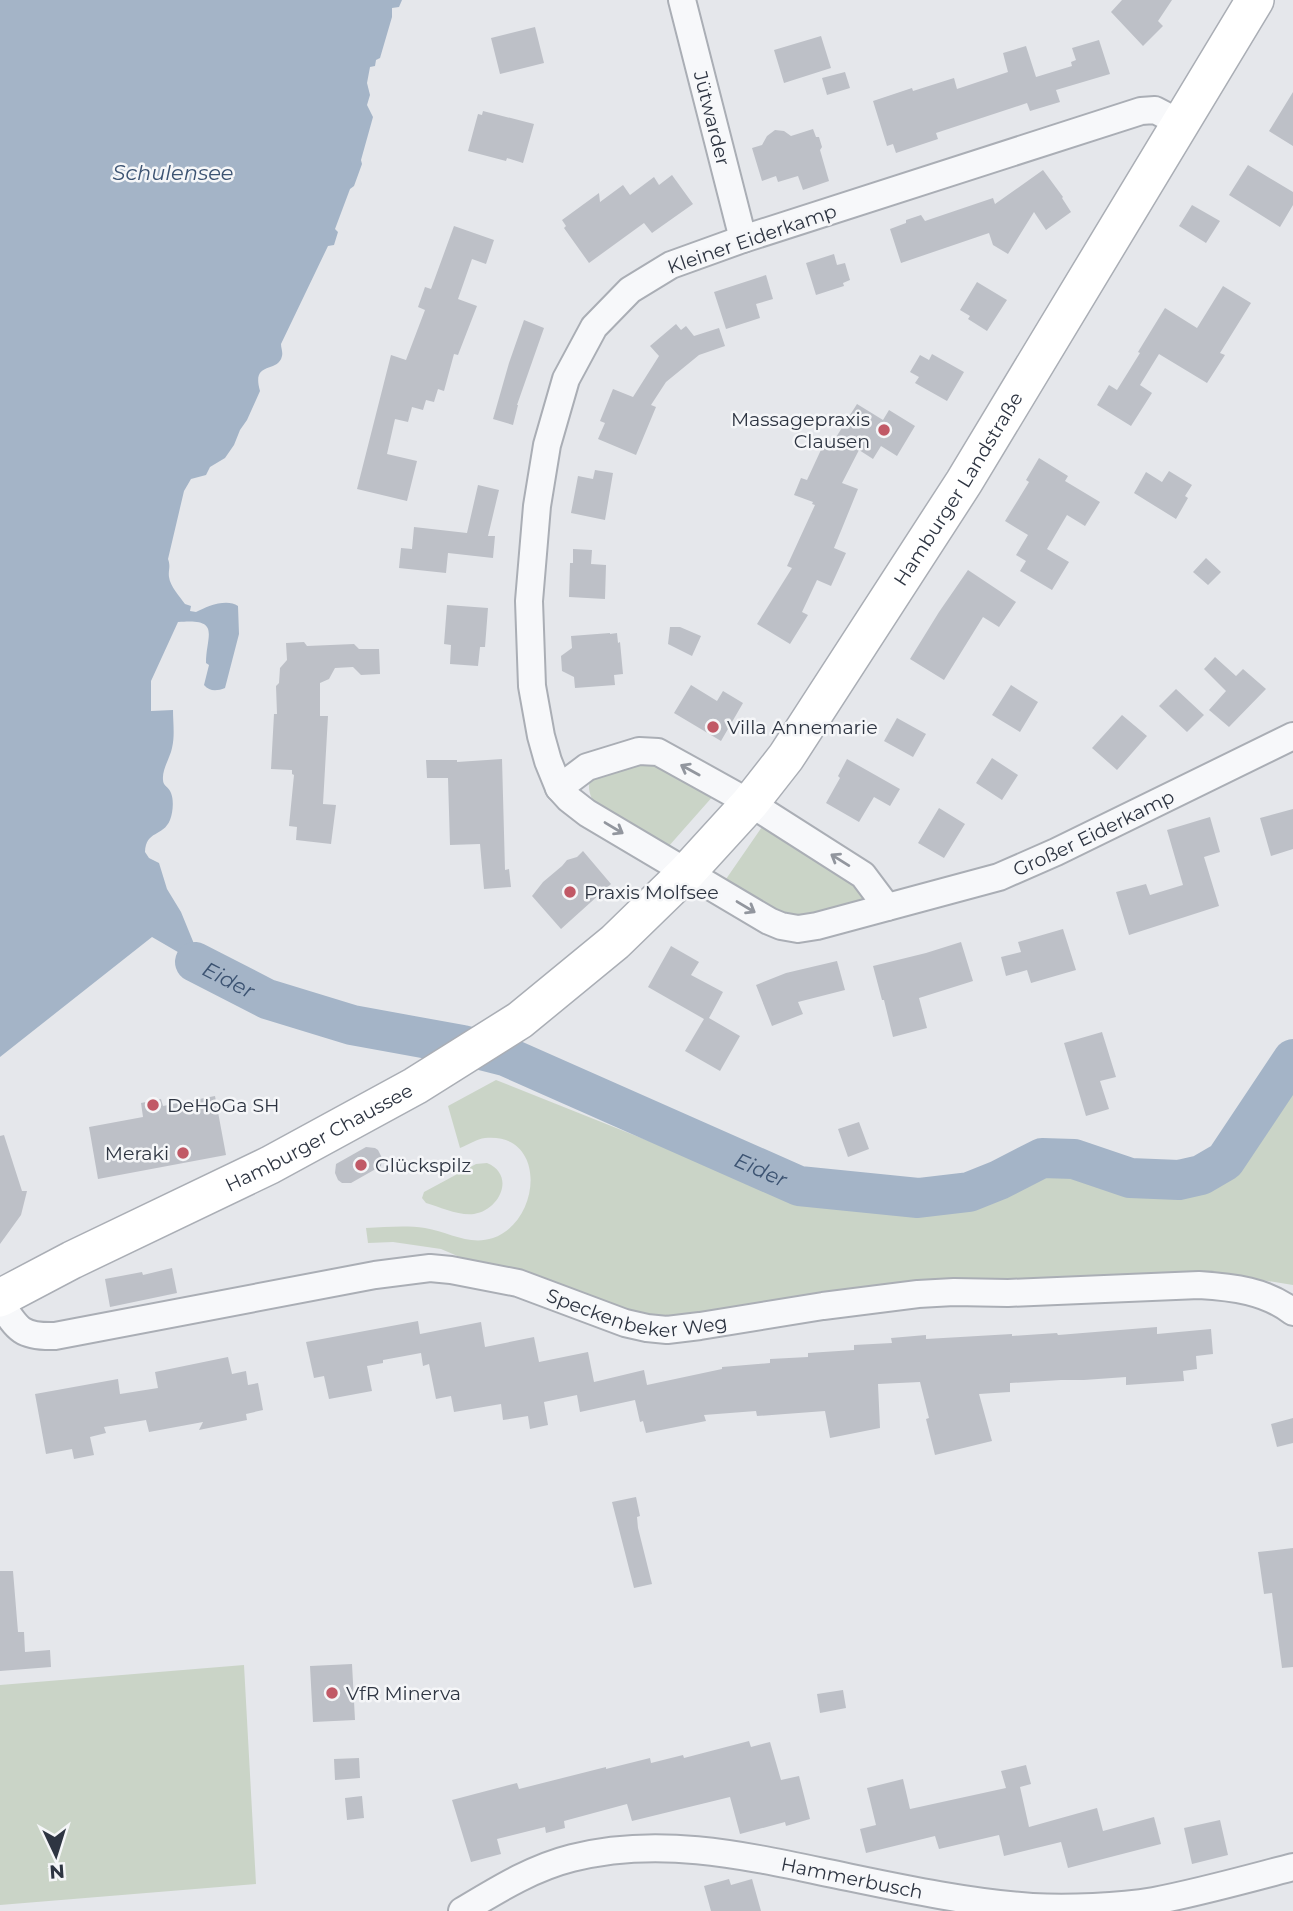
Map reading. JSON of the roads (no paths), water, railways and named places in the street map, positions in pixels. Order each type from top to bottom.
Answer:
[{"type":"main road","name":"Hamburger Landstraße","points":[[615,942],[687,872],[750,803],[786,757],[964,482],[1255,0]]},
{"type":"main road","name":"Hamburger Chaussee","points":[[0,1300],[72,1260],[270,1165],[415,1086],[520,1020],[615,942]]},
{"type":"street","name":"Jütwarder","points":[[682,0],[743,239]]},
{"type":"street","name":"Kleiner Eiderkamp","points":[[687,872],[587,813],[559,788],[541,736],[532,686],[529,601],[537,506],[547,445],[566,379],[594,327],[630,290],[671,265],[743,239],[1141,111],[1155,110],[1180,123]]},
{"type":"street","name":"Großer Eiderkamp","points":[[687,872],[769,921],[798,929],[999,877],[1056,852],[1293,736]]},
{"type":"street","points":[[559,788],[587,767],[639,751],[658,752],[750,803],[863,875],[887,907]]},
{"type":"street","name":"Speckenbeker Weg","points":[[0,1300],[15,1326],[33,1337],[55,1336],[374,1275],[430,1268],[518,1283],[625,1323],[647,1328],[700,1326],[918,1294],[1199,1285],[1255,1292],[1293,1312]]},
{"type":"street","name":"Hammerbusch","points":[[463,1911],[535,1871],[603,1851],[639,1848],[687,1848],[747,1856],[967,1901],[1035,1907],[1104,1906],[1151,1901],[1293,1867]]},
{"type":"water","name":"Schulensee","points":[[0,0],[402,0],[399,7],[392,8],[392,17],[380,58],[376,60],[375,66],[370,67],[367,83],[370,95],[367,105],[373,117],[362,164],[335,229],[338,232],[334,245],[328,246],[281,344],[280,361],[259,375],[260,391],[234,445],[225,458],[210,467],[206,475],[191,479],[184,491],[168,559],[171,584],[185,604],[191,606],[190,611],[196,612],[223,603],[238,606],[239,634],[225,688],[214,690],[204,685],[209,665],[206,663],[208,631],[206,626],[192,621],[178,622],[151,681],[151,711],[173,710],[173,743],[163,780],[171,793],[173,806],[167,825],[148,840],[145,852],[149,858],[159,863],[167,889],[181,912],[199,956],[195,962],[152,937],[0,1057]]},
{"type":"waterway","name":"Eider","points":[[195,962],[267,999],[352,1025],[462,1045],[505,1056],[799,1186],[918,1198],[969,1192],[1042,1158],[1074,1159],[1130,1178],[1179,1180],[1201,1175],[1225,1161],[1293,1059]]},
{"type":"place","name":"Massagepraxis Clausen","points":[[884,430]]},
{"type":"place","name":"Villa Annemarie","points":[[713,727]]},
{"type":"place","name":"Praxis Molfsee","points":[[570,892]]},
{"type":"place","name":"DeHoGa SH","points":[[153,1105]]},
{"type":"place","name":"Meraki","points":[[183,1153]]},
{"type":"place","name":"Glückspilz","points":[[361,1165]]},
{"type":"place","name":"VfR Minerva","points":[[332,1693]]}]
